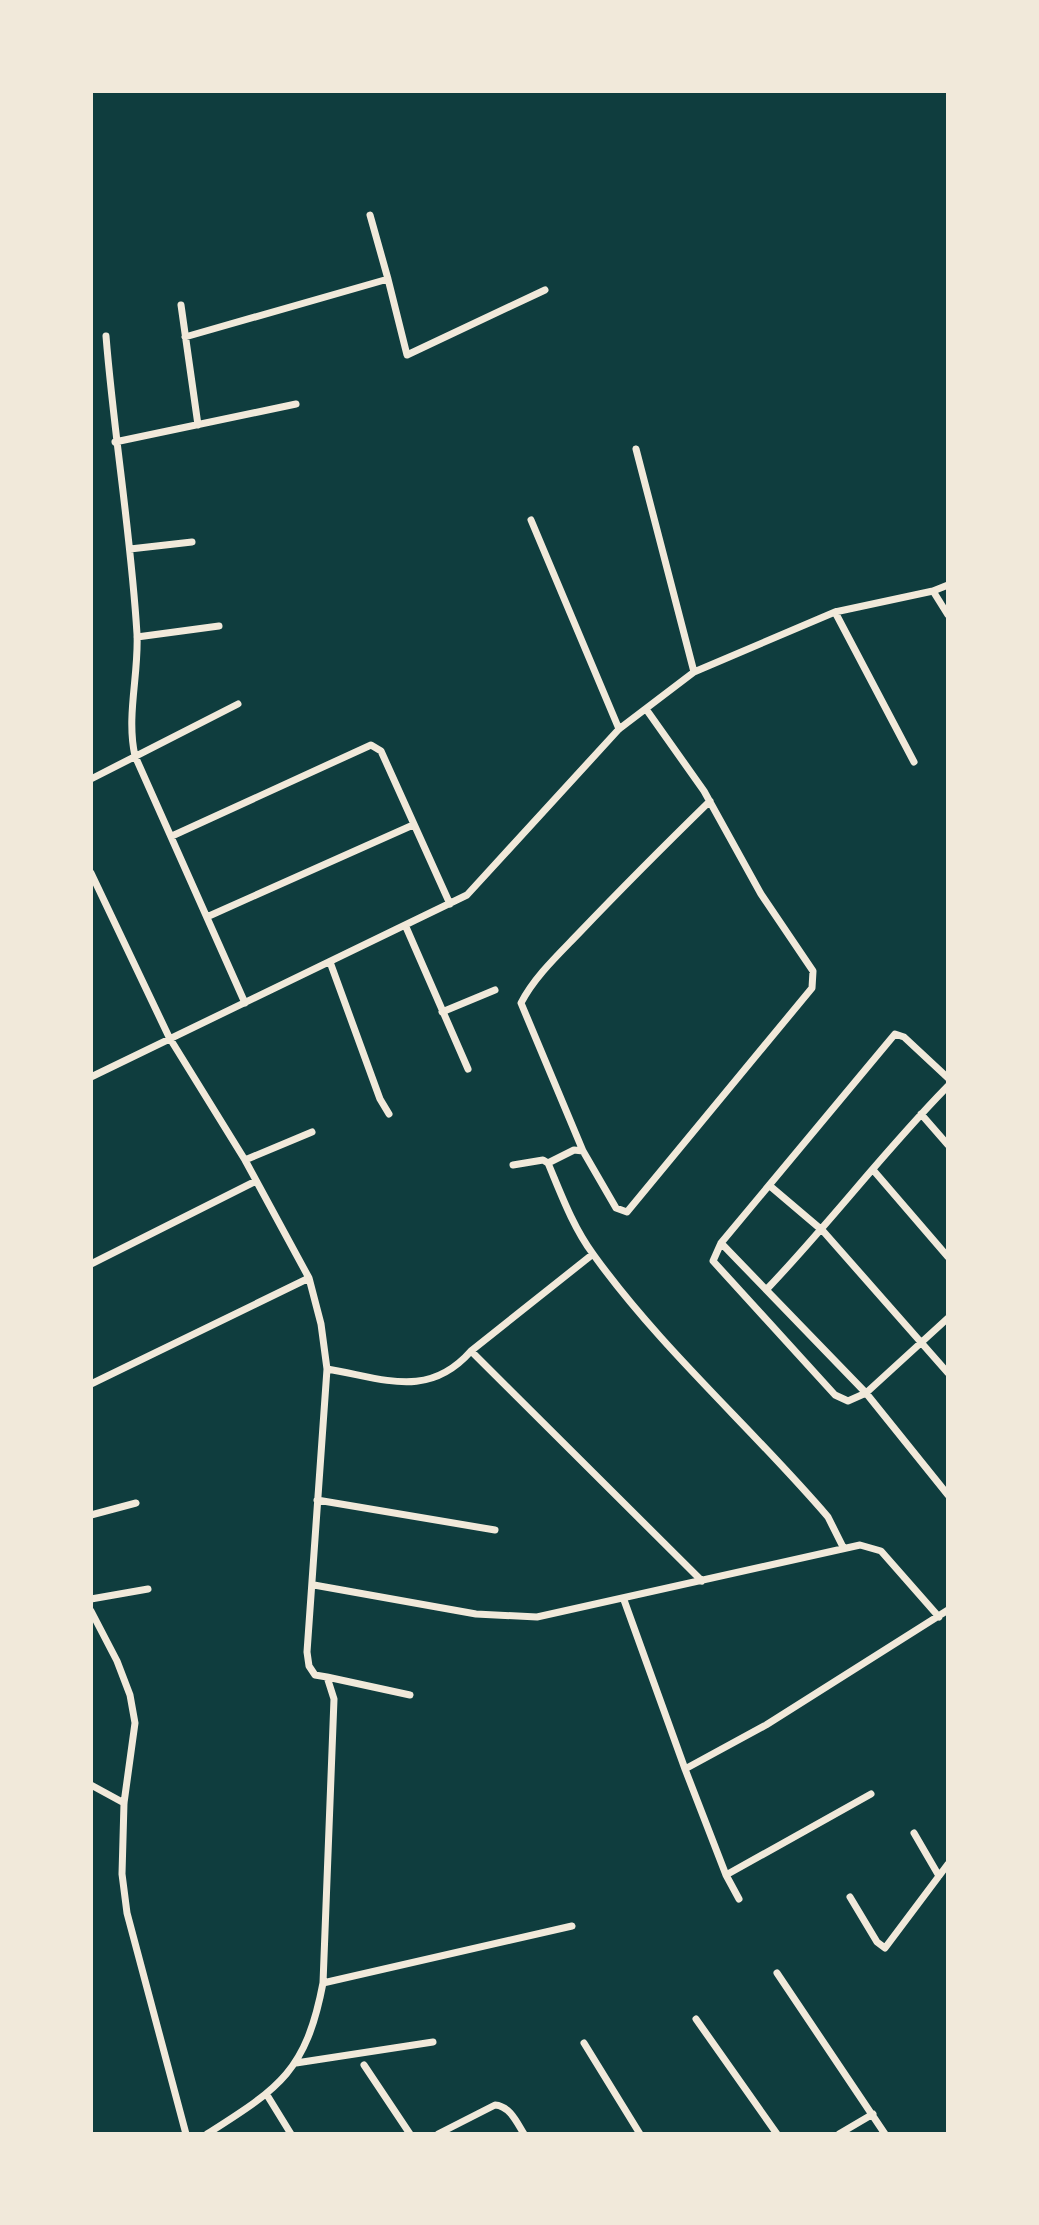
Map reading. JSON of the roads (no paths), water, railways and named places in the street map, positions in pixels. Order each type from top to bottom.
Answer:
[{"type":"street","points":[[370,215],[407,355],[545,290]]},
{"type":"street","points":[[186,337],[388,279]]},
{"type":"street","points":[[181,305],[198,425]]},
{"type":"street","points":[[106,336],[137,637],[131,736],[135,756],[209,916],[245,1003]]},
{"type":"street","points":[[115,442],[296,404]]},
{"type":"street","points":[[636,449],[694,672]]},
{"type":"street","points":[[531,520],[619,729]]},
{"type":"street","points":[[130,549],[192,541]]},
{"type":"street","points":[[91,1077],[169,1037],[406,927],[467,895],[619,729],[694,672],[835,612],[933,592],[948,585]]},
{"type":"street","points":[[933,592],[948,615]]},
{"type":"street","points":[[835,612],[914,762]]},
{"type":"street","points":[[137,637],[219,626]]},
{"type":"street","points":[[91,779],[238,704]]},
{"type":"street","points":[[646,709],[710,801],[761,894],[813,971],[812,988],[627,1212],[616,1208],[583,1151],[521,1003],[527,990],[549,965],[645,863],[710,801]]},
{"type":"street","points":[[172,836],[371,745],[381,751],[450,904]]},
{"type":"street","points":[[209,916],[413,825]]},
{"type":"street","points":[[91,873],[169,1037],[244,1160],[309,1278],[321,1324],[327,1369],[309,1666],[315,1675],[410,1695]]},
{"type":"street","points":[[406,927],[468,1069]]},
{"type":"street","points":[[330,962],[380,1099],[390,1114]]},
{"type":"street","points":[[442,1012],[495,990]]},
{"type":"street","points":[[948,1078],[904,1037],[895,1034],[721,1242],[713,1261],[835,1395],[848,1401],[866,1393],[948,1318]]},
{"type":"street","points":[[767,1289],[823,1231],[921,1114],[948,1086]]},
{"type":"street","points":[[921,1114],[948,1145]]},
{"type":"street","points":[[244,1160],[312,1132]]},
{"type":"street","points":[[548,1163],[574,1150],[583,1151]]},
{"type":"street","points":[[513,1165],[543,1160],[548,1163],[570,1216],[593,1254],[685,1364],[828,1517],[843,1547]]},
{"type":"street","points":[[874,1171],[948,1257]]},
{"type":"street","points":[[91,1264],[256,1181]]},
{"type":"street","points":[[770,1186],[823,1231],[948,1373]]},
{"type":"street","points":[[721,1242],[866,1393],[948,1495]]},
{"type":"street","points":[[327,1369],[418,1383],[439,1377],[458,1366],[471,1351],[593,1254]]},
{"type":"street","points":[[91,1384],[309,1278]]},
{"type":"street","points":[[471,1351],[702,1581]]},
{"type":"street","points":[[317,1500],[495,1530]]},
{"type":"street","points":[[91,1515],[136,1503]]},
{"type":"street","points":[[314,1584],[506,1617],[537,1617],[624,1600],[843,1547],[871,1545],[881,1550],[939,1617]]},
{"type":"street","points":[[91,1599],[148,1588]]},
{"type":"street","points":[[624,1600],[685,1769],[726,1875],[739,1899]]},
{"type":"street","points":[[685,1769],[766,1725],[948,1610]]},
{"type":"street","points":[[91,1611],[117,1661],[130,1695],[135,1723],[124,1804],[121,1874],[127,1913],[186,2134]]},
{"type":"street","points":[[207,2134],[267,2095],[296,2063],[316,2018],[323,1983],[335,1714],[334,1699],[327,1677]]},
{"type":"street","points":[[91,1785],[124,1804]]},
{"type":"street","points":[[726,1875],[871,1794]]},
{"type":"street","points":[[914,1833],[940,1876]]},
{"type":"street","points":[[850,1896],[877,1942],[885,1948],[948,1864]]},
{"type":"street","points":[[323,1983],[572,1926]]},
{"type":"street","points":[[777,1973],[885,2134]]},
{"type":"street","points":[[696,2019],[777,2134]]},
{"type":"street","points":[[296,2063],[433,2042]]},
{"type":"street","points":[[584,2043],[640,2134]]},
{"type":"street","points":[[364,2065],[410,2134]]},
{"type":"street","points":[[267,2095],[291,2134]]},
{"type":"street","points":[[438,2134],[495,2105],[502,2105],[524,2134]]},
{"type":"street","points":[[839,2134],[873,2114]]}]
